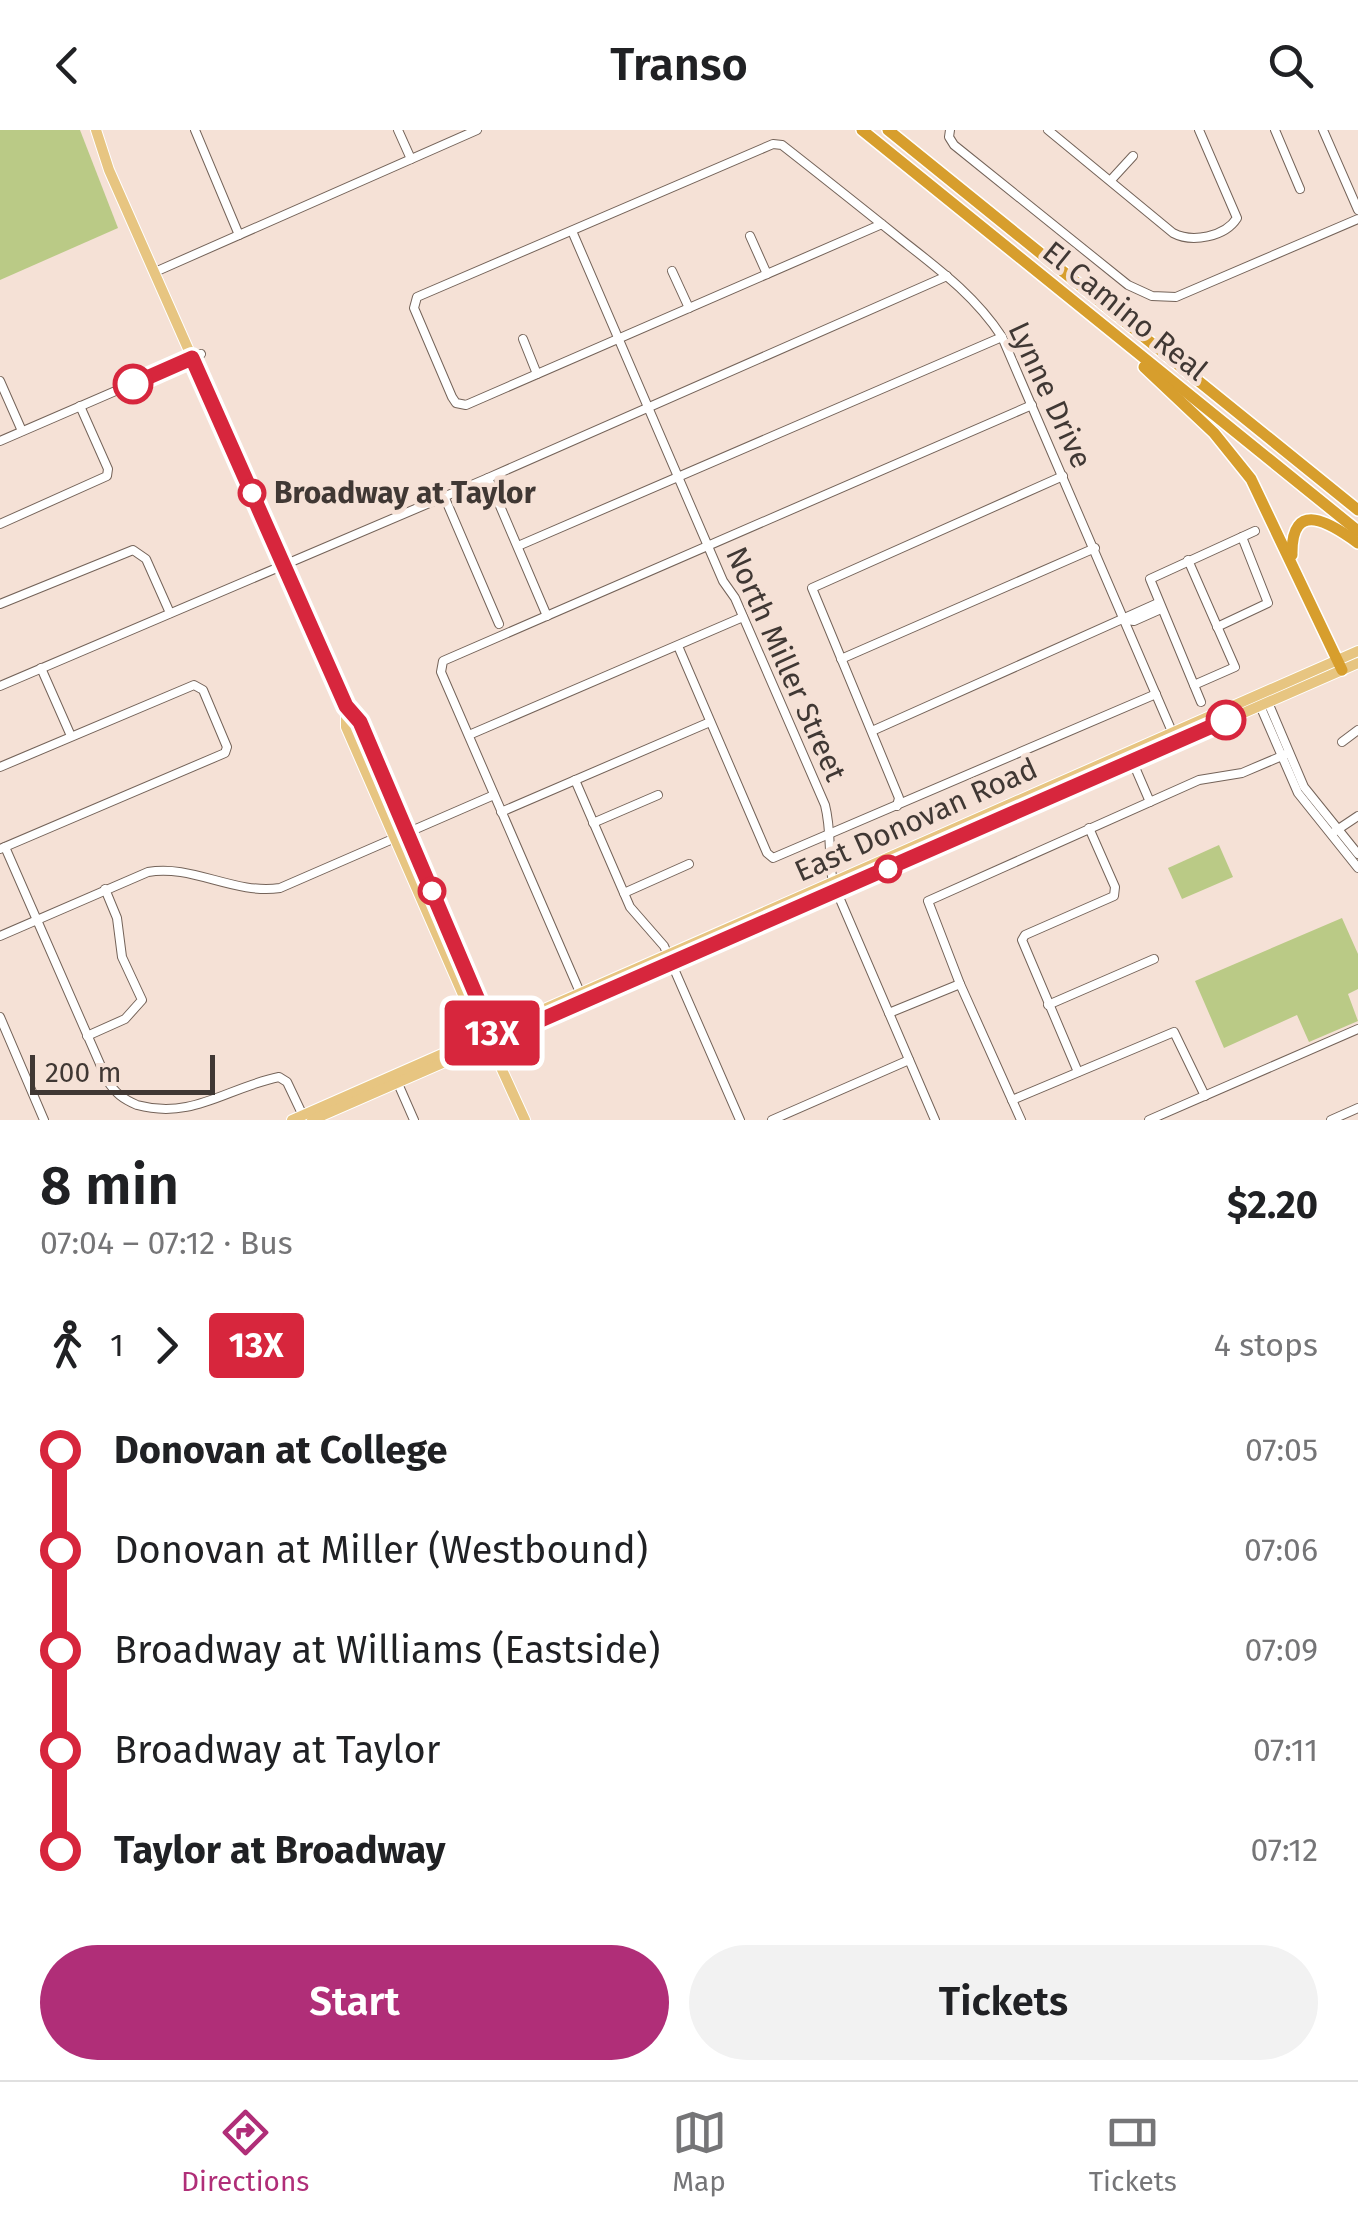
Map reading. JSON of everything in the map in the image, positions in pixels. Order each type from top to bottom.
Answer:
[{"type":"highway","name":"El Camino Real","points":[[862,130],[1358,530]]},
{"type":"highway","name":"El Camino Real","points":[[888,130],[1358,510]]},
{"type":"highway","points":[[1126,344],[1147,370],[1234,455],[1263,498],[1340,665]]},
{"type":"highway","points":[[1292,559],[1294,535],[1314,519],[1324,520],[1358,543]]},
{"type":"main road","points":[[96,130],[109,170],[197,356],[282,564],[346,706],[346,727],[402,836],[522,1119]]},
{"type":"main road","name":"East Donovan Road","points":[[303,1119],[490,1041],[1132,758],[1340,665],[1358,651]]},
{"type":"main road","name":"East Donovan Road","points":[[1340,665],[1358,662]]},
{"type":"street","points":[[195,130],[239,234]]},
{"type":"street","points":[[398,130],[411,159]]},
{"type":"street","points":[[155,272],[477,130]]},
{"type":"street","points":[[950,130],[948,137],[954,146],[1128,285],[1152,296],[1176,297],[1358,219]]},
{"type":"street","points":[[1048,130],[1181,237],[1201,238],[1235,223],[1235,212],[1199,130]]},
{"type":"street","points":[[1274,130],[1300,188]]},
{"type":"street","points":[[1323,130],[1358,210]]},
{"type":"street","name":"Lynne Drive","points":[[572,231],[778,144],[947,276],[976,302],[1002,337],[1175,738]]},
{"type":"street","points":[[1111,180],[1132,156]]},
{"type":"street","points":[[572,231],[414,301],[456,403],[466,405],[882,224]]},
{"type":"street","name":"North Miller Street","points":[[572,231],[825,806],[835,888],[935,1120]]},
{"type":"street","points":[[750,236],[767,274]]},
{"type":"street","points":[[672,271],[689,308]]},
{"type":"street","points":[[0,686],[488,478],[947,276]]},
{"type":"street","points":[[518,546],[1002,337]]},
{"type":"street","points":[[524,339],[538,374]]},
{"type":"street","points":[[0,441],[197,356]]},
{"type":"street","points":[[0,381],[22,431]]},
{"type":"street","points":[[582,998],[441,666],[446,660],[1032,405]]},
{"type":"street","points":[[0,524],[108,476],[80,406]]},
{"type":"street","points":[[897,806],[899,798],[812,588],[1062,476]]},
{"type":"street","points":[[488,478],[548,616]]},
{"type":"street","points":[[444,496],[499,624]]},
{"type":"street","points":[[1202,702],[1159,606],[1151,578],[1255,531]]},
{"type":"street","points":[[1217,626],[1268,603],[1242,537]]},
{"type":"street","points":[[840,659],[1094,548]]},
{"type":"street","points":[[0,604],[127,550],[136,550],[146,559],[170,613]]},
{"type":"street","points":[[1188,560],[1234,667],[1194,685]]},
{"type":"street","points":[[872,731],[1159,606]]},
{"type":"street","points":[[469,736],[743,617]]},
{"type":"street","points":[[678,646],[773,858],[1156,694]]},
{"type":"street","points":[[41,668],[71,736]]},
{"type":"street","points":[[0,767],[198,685],[203,690],[227,750],[2,848],[117,1095],[155,1116],[184,1114],[279,1077],[287,1082],[303,1119]]},
{"type":"street","points":[[1262,700],[1298,793],[1358,854]]},
{"type":"street","points":[[501,812],[710,722]]},
{"type":"street","points":[[1342,742],[1358,730]]},
{"type":"street","points":[[1021,1120],[960,984],[928,900],[1199,780],[1242,773],[1285,755]]},
{"type":"street","points":[[1132,758],[1150,802]]},
{"type":"street","points":[[575,780],[630,907],[664,946],[740,1120]]},
{"type":"street","points":[[0,936],[105,888],[158,870],[248,889],[275,889],[494,795]]},
{"type":"street","points":[[593,823],[658,795]]},
{"type":"street","points":[[1334,832],[1358,816]]},
{"type":"street","points":[[1078,1072],[1023,945],[1023,937],[1110,898],[1116,891],[1089,828]]},
{"type":"street","points":[[1334,832],[1358,868]]},
{"type":"street","points":[[624,893],[689,864]]},
{"type":"street","points":[[87,1036],[125,1019],[142,1000],[122,957],[117,918],[105,888]]},
{"type":"street","points":[[1048,1005],[1154,959]]},
{"type":"street","points":[[889,1013],[960,984]]},
{"type":"street","points":[[0,1018],[44,1120]]},
{"type":"street","points":[[1148,1120],[1358,1028]]},
{"type":"street","points":[[1012,1100],[1174,1032],[1204,1096]]},
{"type":"street","points":[[772,1120],[909,1060]]},
{"type":"street","points":[[396,1079],[414,1120]]},
{"type":"street","points":[[1330,1120],[1358,1108]]},
{"type":"green space","points":[[0,130],[80,130],[118,228],[0,280]]},
{"type":"green space","points":[[1219,845],[1233,877],[1182,899],[1168,868]]},
{"type":"green space","points":[[1342,918],[1358,954],[1358,989],[1348,994],[1358,1021],[1309,1042],[1297,1015],[1224,1048],[1195,981]]},
{"type":"bus line","name":"13X","points":[[133,384],[192,358],[346,706],[360,722],[495,1040],[1226,720]]},
{"type":"place","name":"Broadway at Taylor","points":[[252,493]]}]
